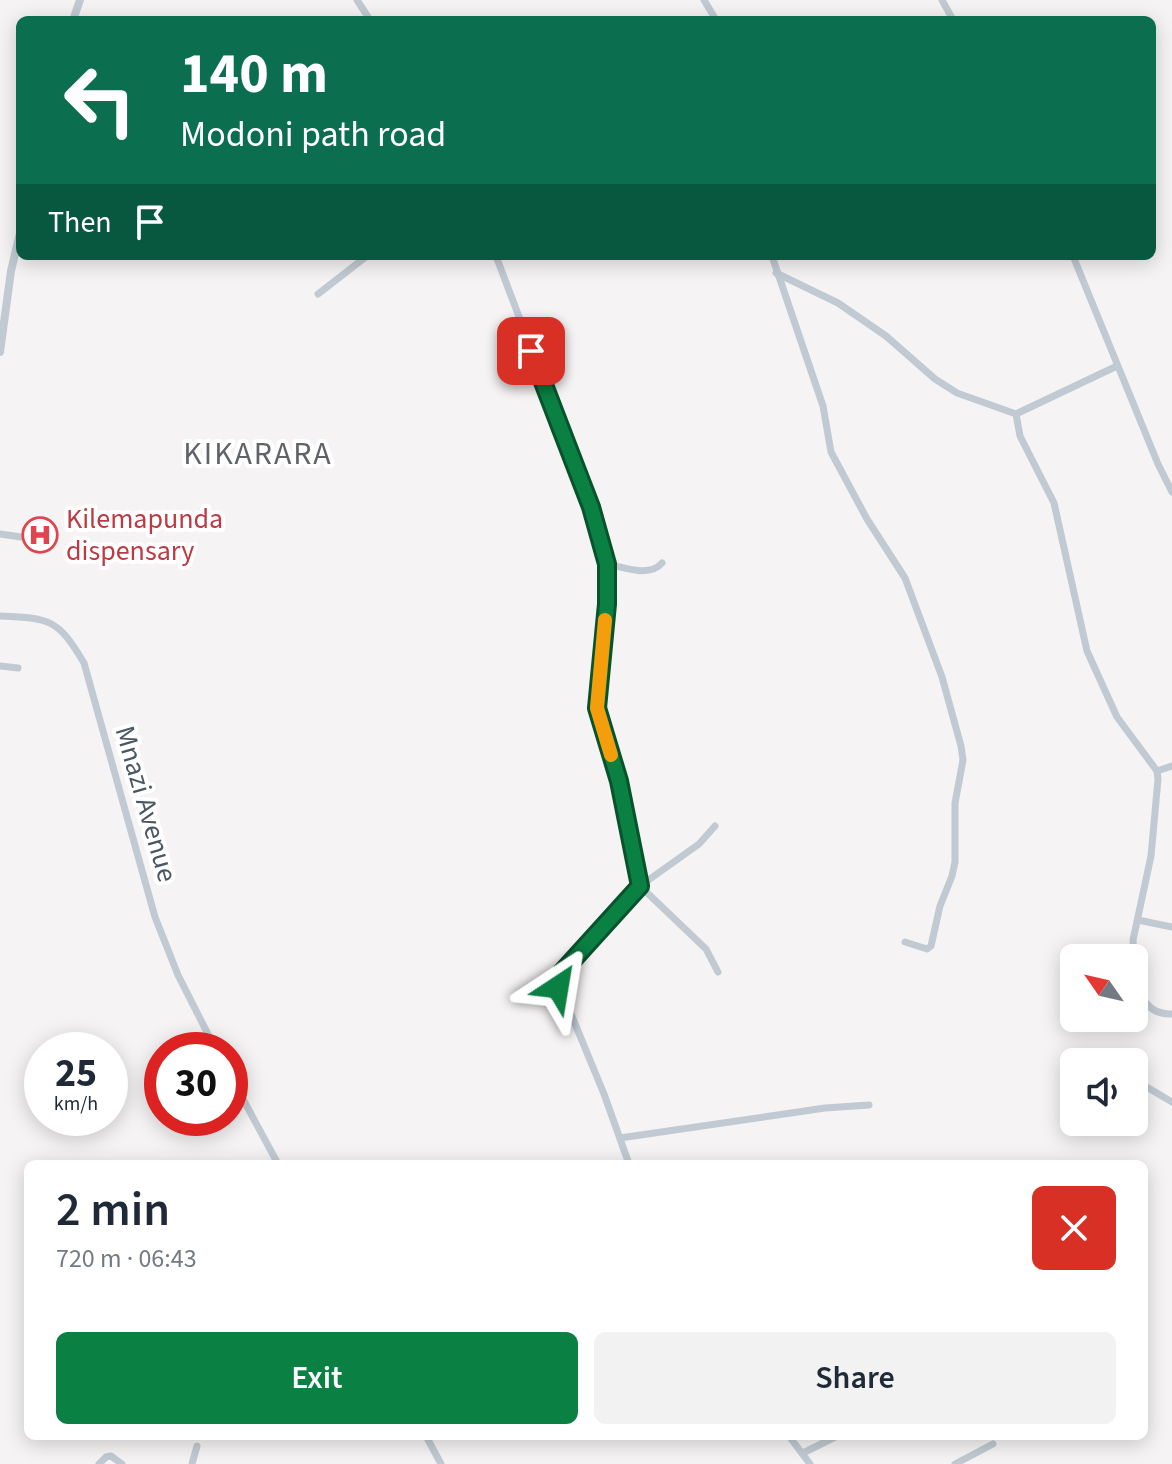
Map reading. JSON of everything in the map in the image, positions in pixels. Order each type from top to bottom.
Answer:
[{"type":"street","points":[[0,352],[16,250]]},
{"type":"street","points":[[318,294],[362,260]]},
{"type":"street","points":[[498,260],[591,507],[607,564],[607,604],[597,708],[619,781],[640,886],[706,949],[718,972]]},
{"type":"street","points":[[773,260],[823,406],[835,462],[905,578],[942,677],[961,746],[963,760],[955,803],[956,843],[952,876],[940,906],[931,946],[927,949],[905,942]]},
{"type":"street","points":[[1075,260],[1172,492]]},
{"type":"street","points":[[776,273],[838,303],[886,336],[935,379],[957,393],[1016,414],[1117,366]]},
{"type":"street","points":[[1016,414],[1020,436],[1054,503],[1087,651],[1117,717],[1157,771],[1158,796],[1151,856],[1133,944]]},
{"type":"street","points":[[0,534],[21,537]]},
{"type":"street","points":[[607,564],[649,571],[658,569],[662,563]]},
{"type":"street","name":"Mnazi Avenue","points":[[0,616],[49,621],[62,631],[84,663],[155,917],[178,975],[207,1032]]},
{"type":"street","points":[[0,666],[18,668]]},
{"type":"street","points":[[1157,771],[1172,766]]},
{"type":"street","points":[[628,1160],[557,980],[640,886],[699,844],[715,826]]},
{"type":"street","points":[[1138,920],[1172,927]]},
{"type":"street","points":[[1148,1006],[1155,1012],[1172,1014]]},
{"type":"street","points":[[1148,1088],[1172,1102]]},
{"type":"street","points":[[620,1138],[825,1108],[869,1105]]},
{"type":"street","points":[[248,1108],[276,1160]]},
{"type":"street","points":[[428,1440],[441,1464]]},
{"type":"street","points":[[792,1440],[810,1464]]},
{"type":"street","points":[[803,1453],[829,1440]]},
{"type":"street","points":[[955,1464],[993,1444]]},
{"type":"street","points":[[192,1464],[197,1446]]},
{"type":"street","points":[[99,1464],[111,1456],[122,1464]]},
{"type":"slow traffic","points":[[605,620],[597,708],[611,755]]},
{"type":"place","name":"Kilemapunda dispensary","points":[[40,535]]},
{"type":"district","name":"KIKARARA","points":[[258,454]]},
{"type":"route","points":[[531,351],[591,507],[607,564],[607,604],[597,708],[619,781],[640,886],[562,972],[557,980],[558,987]]}]
